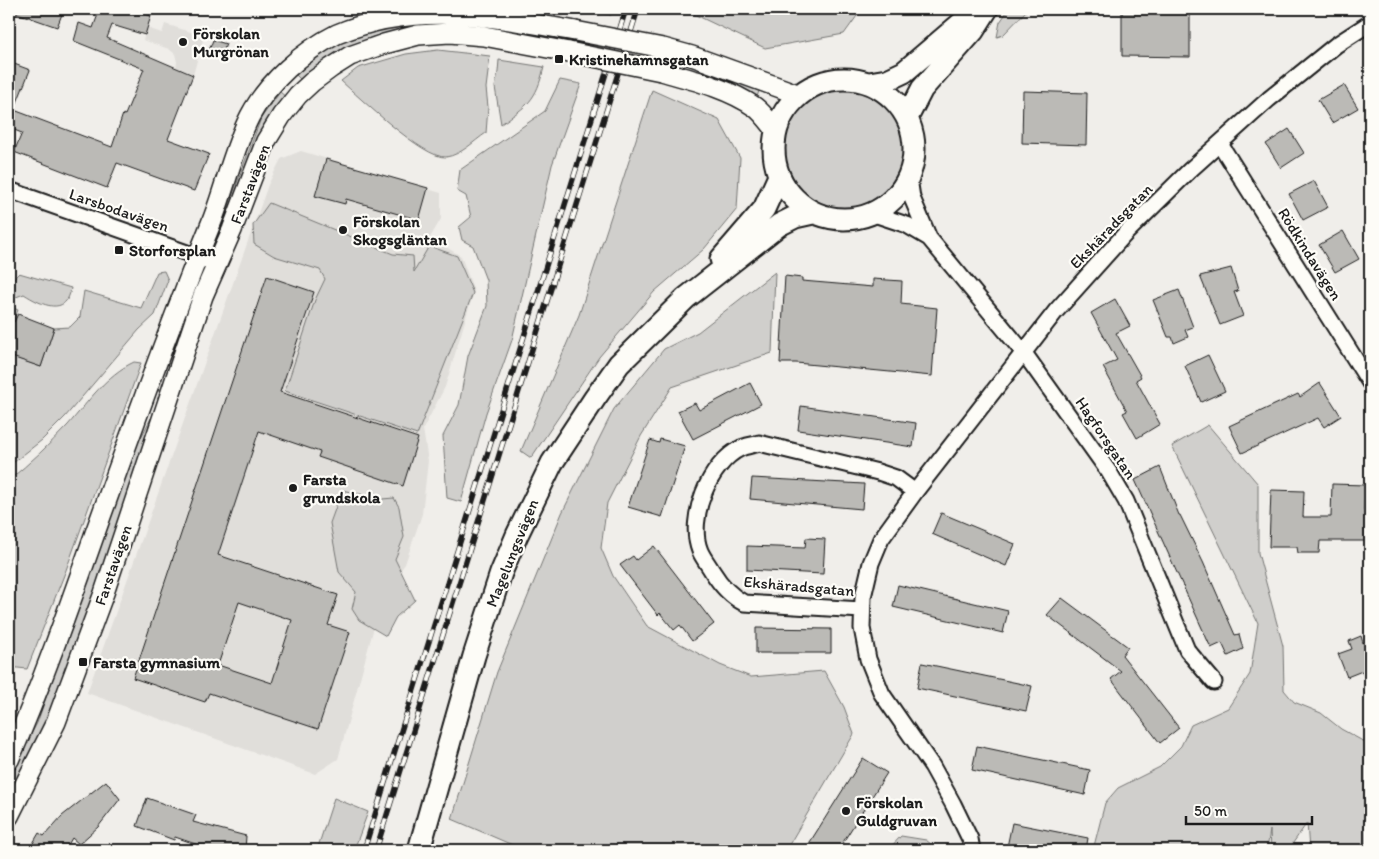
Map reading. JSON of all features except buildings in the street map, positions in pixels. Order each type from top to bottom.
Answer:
[{"type":"main road","points":[[868,83],[889,95],[907,118],[914,150],[909,178],[895,199],[874,214],[860,218],[829,218],[813,213],[790,195],[779,176],[774,150],[776,130],[788,106],[815,85],[840,79],[868,83],[887,80],[904,72],[978,9]]},
{"type":"main road","points":[[907,118],[922,89],[973,31],[987,9]]},
{"type":"main road","name":"Magelungsvägen","points":[[418,850],[477,647],[501,573],[552,463],[619,364],[686,298],[764,209],[779,176]]},
{"type":"main road","name":"Magelungsvägen","points":[[686,298],[779,225],[795,217],[813,213]]},
{"type":"street","name":"Farstavägen","points":[[9,760],[57,640],[250,116],[274,83],[314,49],[336,34],[366,21],[390,14],[418,10],[450,11],[489,15],[663,48],[692,56],[800,95]]},
{"type":"street","points":[[418,10],[418,34]]},
{"type":"street","name":"Ekshäradsgatan","points":[[972,850],[970,839],[953,804],[936,773],[882,694],[868,659],[862,628],[863,597],[871,563],[881,539],[915,492],[1056,311],[1125,234],[1190,170],[1269,98],[1336,45],[1370,23]]},
{"type":"street","name":"Farstavägen","points":[[10,812],[56,722],[104,593],[203,296],[218,264],[266,141],[298,95],[331,68],[350,56],[418,34],[450,33],[484,36],[569,52],[661,71],[706,83],[738,97],[756,108],[776,130]]},
{"type":"street","name":"Rödkindavägen","points":[[1220,144],[1370,383]]},
{"type":"street","name":"Hagforsgatan","points":[[909,178],[912,198],[929,238],[1024,353],[1109,472],[1126,500],[1187,650],[1214,682]]},
{"type":"street","name":"Larsbodavägen","points":[[9,190],[218,264]]},
{"type":"street","name":"Hagforsgatan","points":[[874,214],[907,226],[929,238]]},
{"type":"street","name":"Ekshäradsgatan","points":[[862,610],[744,603],[734,598],[717,578],[700,550],[696,522],[702,493],[722,462],[740,448],[759,443],[878,472],[896,478],[915,492]]},
{"type":"shaded area","points":[[579,9],[613,9],[611,15]]},
{"type":"shaded area","points":[[683,9],[862,9],[844,34],[765,48]]},
{"type":"shaded area","points":[[1009,9],[1028,9],[1003,35],[997,37],[1000,22]]},
{"type":"shaded area","points":[[396,22],[398,30],[372,37],[343,50],[302,81],[295,74],[350,36]]},
{"type":"shaded area","points":[[165,24],[204,36],[193,75],[176,68],[175,54],[169,49],[143,40],[147,28],[162,33]]},
{"type":"shaded area","points":[[438,50],[490,56],[486,88],[488,107],[486,133],[462,151],[446,157],[436,155],[408,138],[376,113],[341,81],[358,68],[406,54]]},
{"type":"shaded area","points":[[655,55],[723,75],[759,91],[757,97],[699,74],[652,61]]},
{"type":"shaded area","points":[[499,60],[544,67],[538,88],[530,101],[501,124],[495,87]]},
{"type":"shaded area","points":[[560,80],[581,84],[552,165],[512,340],[486,413],[461,502],[447,498],[443,436],[459,405],[468,356],[487,306],[486,280],[473,246],[462,240],[459,227],[471,217],[466,196],[457,191],[460,170],[545,111]]},
{"type":"shaded area","points":[[845,88],[868,92],[888,105],[901,125],[905,148],[901,171],[888,191],[868,204],[845,208],[822,204],[802,191],[789,171],[785,148],[789,125],[802,105],[822,92]]},
{"type":"shaded area","points":[[652,90],[719,120],[740,158],[737,209],[704,249],[654,292],[599,357],[531,458],[521,451],[579,315]]},
{"type":"shaded area","points":[[280,92],[287,98],[227,222],[223,221],[261,118]]},
{"type":"shaded area","name":"Farsta grundskola","points":[[301,151],[441,193],[441,219],[428,241],[446,247],[461,256],[474,291],[445,387],[423,429],[428,461],[422,514],[405,564],[383,594],[338,759],[315,774],[87,693],[268,185],[281,159]]},
{"type":"shaded area","points":[[269,203],[393,254],[413,256],[414,272],[429,246],[457,256],[473,293],[417,435],[285,391],[315,300],[325,279],[320,270],[274,256],[254,244],[253,225]]},
{"type":"shaded area","points":[[164,271],[168,280],[155,315],[139,330],[65,417],[42,440],[9,466],[9,364],[13,357],[41,367],[54,328],[70,327],[80,317],[84,291],[141,308],[157,272]]},
{"type":"shaded area","points":[[775,272],[772,353],[672,387],[641,436],[607,503],[601,548],[613,576],[647,626],[720,665],[751,677],[824,671],[844,707],[854,734],[786,850],[524,850],[452,819],[497,672],[562,513],[614,409],[664,349],[698,332]]},
{"type":"shaded area","points":[[19,273],[71,288],[69,297],[59,306],[52,306],[38,302],[24,294],[16,297],[9,292],[9,283]]},
{"type":"shaded area","points":[[9,306],[18,310],[13,322],[9,321]]},
{"type":"shaded area","points":[[134,362],[141,363],[66,570],[27,669],[9,667],[9,480],[68,425],[106,382],[124,367]]},
{"type":"shaded area","points":[[151,418],[125,505],[71,658],[22,779],[15,781],[11,772],[37,723],[134,451]]},
{"type":"shaded area","points":[[1208,425],[1258,484],[1258,553],[1283,646],[1284,690],[1294,702],[1321,713],[1341,729],[1370,745],[1370,850],[1309,850],[1307,823],[1288,850],[1271,850],[1270,830],[1267,850],[1093,850],[1105,803],[1118,788],[1160,767],[1181,746],[1191,725],[1228,708],[1250,674],[1258,623],[1172,446]]},
{"type":"shaded area","points":[[342,490],[382,499],[394,498],[399,507],[404,537],[395,559],[415,600],[396,617],[386,636],[359,620],[352,609],[356,592],[339,572],[330,523]]},
{"type":"shaded area","points":[[334,798],[368,812],[354,850],[317,850]]},
{"type":"shaded area","points":[[901,836],[926,840],[938,850],[888,850]]},
{"type":"railway","points":[[364,850],[626,9]]},
{"type":"railway","points":[[376,850],[638,9]]},
{"type":"place","name":"Förskolan Murgrönan","points":[[183,42]]},
{"type":"place","name":"Kristinehamnsgatan","points":[[559,59]]},
{"type":"place","name":"Förskolan Skogsgläntan","points":[[343,230]]},
{"type":"place","name":"Storforsplan","points":[[119,250]]},
{"type":"place","name":"Farsta grundskola","points":[[293,488]]},
{"type":"place","name":"Farsta gymnasium","points":[[83,662]]},
{"type":"place","name":"Förskolan Guldgruvan","points":[[846,811]]}]
